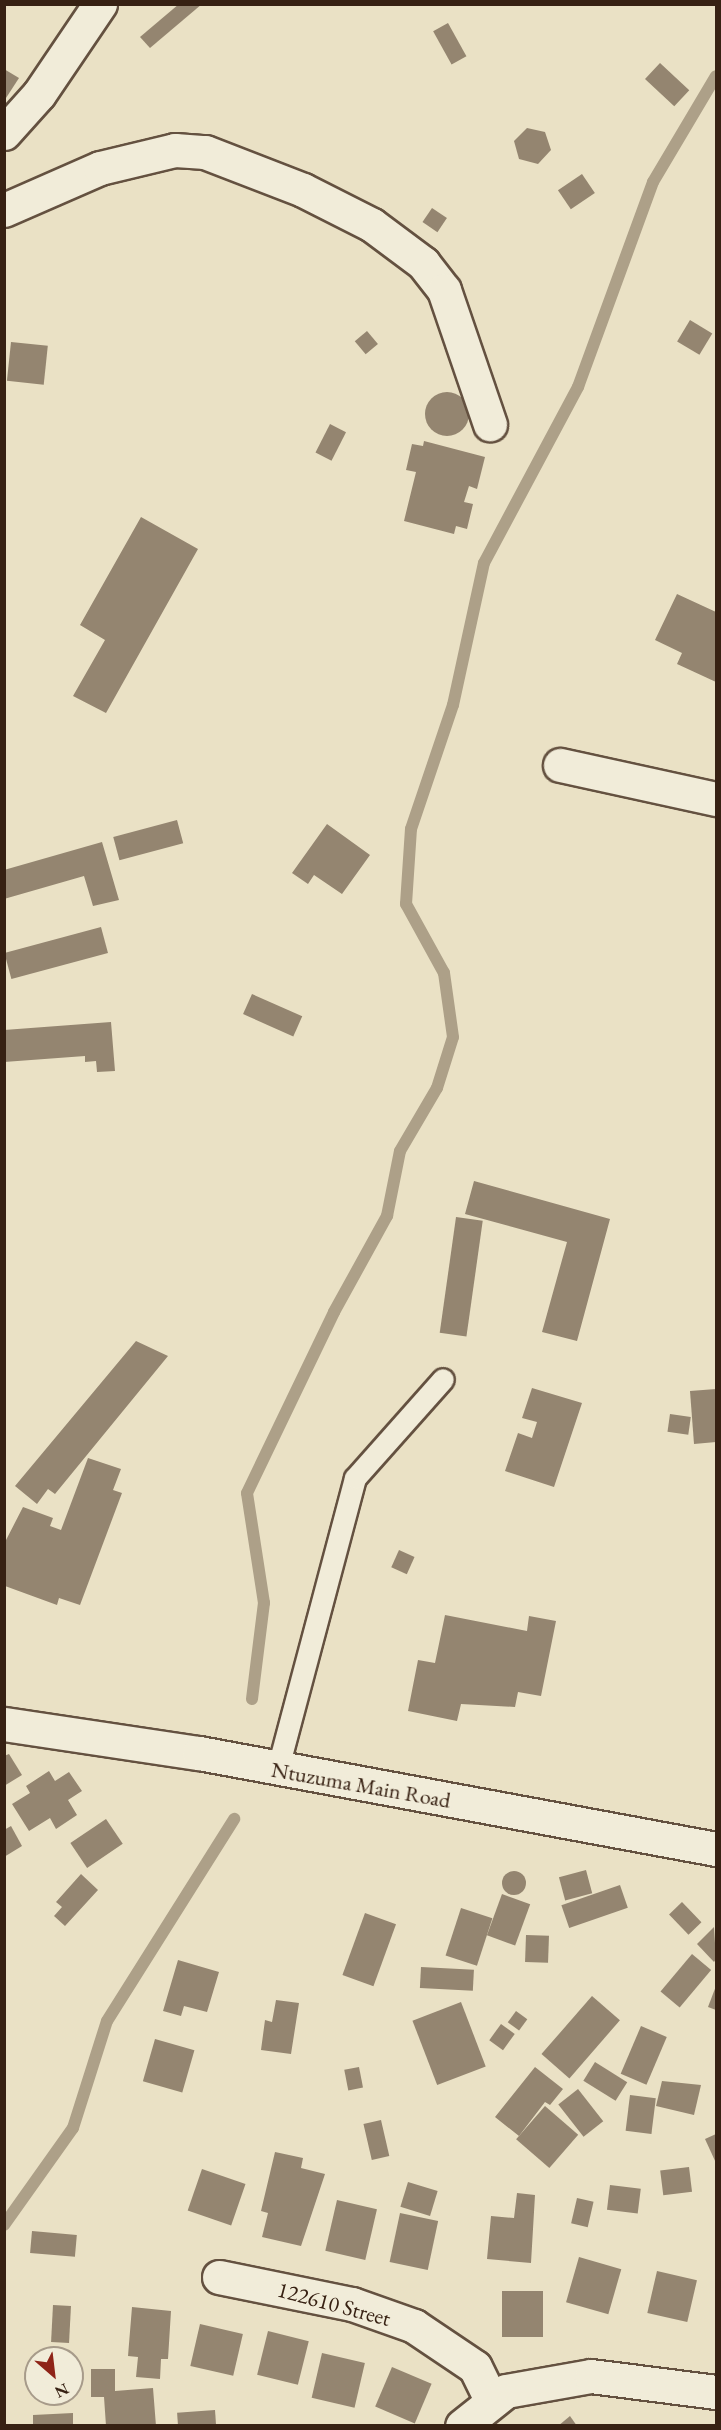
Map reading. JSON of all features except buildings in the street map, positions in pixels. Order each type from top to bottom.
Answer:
[{"type":"street","points":[[4,132],[39,94],[100,4]]},
{"type":"street","points":[[4,210],[100,168],[175,150],[205,152],[303,190],[372,225],[423,264],[444,290],[490,424]]},
{"type":"street","points":[[560,765],[717,799]]},
{"type":"street","name":"Ntuzuma Main Road","points":[[4,1724],[237,1762],[717,1849]]},
{"type":"street","name":"122610 Street","points":[[219,2277],[352,2304],[414,2326],[475,2367],[490,2398]]},
{"type":"street","points":[[462,2426],[490,2398],[523,2386],[591,2376],[717,2392]]},
{"type":"lane","points":[[277,1771],[355,1478],[443,1378]]},
{"type":"waterway","points":[[252,1699],[264,1603],[247,1493],[334,1312],[387,1216],[400,1151],[437,1088],[453,1037],[444,973],[406,904],[411,829],[453,705],[484,563],[578,387],[653,182],[716,76]]},
{"type":"waterway","points":[[4,2225],[73,2128],[107,2021],[234,1819]]}]
